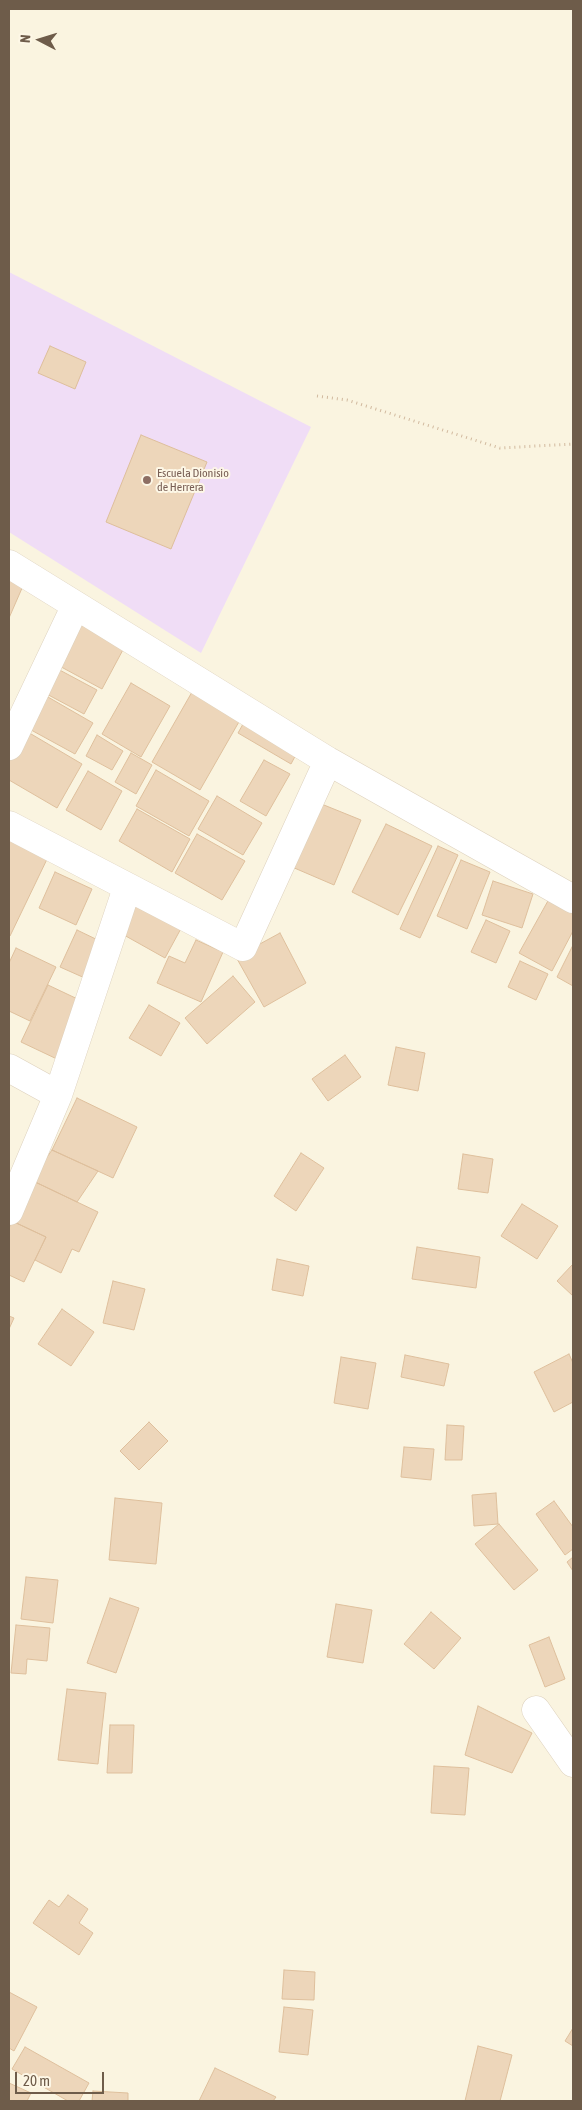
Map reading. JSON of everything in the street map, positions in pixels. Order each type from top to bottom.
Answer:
[{"type":"street","points":[[9,564],[75,607],[328,761],[573,900]]},
{"type":"street","points":[[9,746],[75,607]]},
{"type":"street","points":[[9,825],[243,947],[328,761]]},
{"type":"street","points":[[9,1211],[58,1095],[127,888]]},
{"type":"street","points":[[9,1068],[58,1095]]},
{"type":"street","points":[[536,1710],[573,1763]]},
{"type":"path","points":[[317,396],[348,400],[500,448],[573,444]]},
{"type":"shaded area","name":"Escuela Dionisio de Herrera","points":[[9,272],[311,427],[201,653],[9,532]]},
{"type":"building","points":[[50,346],[86,362],[75,389],[38,373]]},
{"type":"building","points":[[141,435],[207,462],[171,549],[106,522]]},
{"type":"building","points":[[9,571],[26,579],[9,618]]},
{"type":"building","points":[[75,619],[125,646],[102,689],[52,662]]},
{"type":"building","points":[[54,667],[97,690],[84,714],[41,691]]},
{"type":"building","points":[[131,683],[170,706],[141,757],[102,734]]},
{"type":"building","points":[[196,685],[244,713],[200,790],[152,762]]},
{"type":"building","points":[[41,693],[93,723],[75,754],[22,725]]},
{"type":"building","points":[[247,717],[300,747],[291,764],[238,733]]},
{"type":"building","points":[[26,731],[82,764],[57,808],[9,780],[9,761]]},
{"type":"building","points":[[97,735],[123,751],[112,770],[86,756]]},
{"type":"building","points":[[131,753],[152,765],[136,794],[115,782]]},
{"type":"building","points":[[264,760],[290,774],[266,816],[240,801]]},
{"type":"building","points":[[156,770],[209,801],[189,836],[136,806]]},
{"type":"building","points":[[88,771],[122,791],[101,830],[66,810]]},
{"type":"building","points":[[217,796],[262,823],[243,855],[198,829]]},
{"type":"building","points":[[319,803],[361,820],[334,885],[292,867]]},
{"type":"building","points":[[137,809],[190,839],[172,872],[119,841]]},
{"type":"building","points":[[386,824],[432,846],[398,915],[352,892]]},
{"type":"building","points":[[9,832],[50,853],[10,936],[9,936]]},
{"type":"building","points":[[197,834],[245,861],[222,900],[175,873]]},
{"type":"building","points":[[438,846],[458,855],[420,938],[400,929]]},
{"type":"building","points":[[461,860],[490,872],[467,929],[437,916]]},
{"type":"building","points":[[55,872],[92,889],[76,925],[39,908]]},
{"type":"building","points":[[493,881],[533,894],[522,928],[482,915]]},
{"type":"building","points":[[133,895],[184,923],[165,958],[115,930]]},
{"type":"building","points":[[549,899],[573,912],[573,931],[552,971],[519,953]]},
{"type":"building","points":[[486,920],[510,931],[496,963],[471,952]]},
{"type":"building","points":[[77,930],[104,943],[87,979],[60,967]]},
{"type":"building","points":[[280,933],[306,983],[264,1007],[236,957]]},
{"type":"building","points":[[196,940],[223,952],[201,1002],[157,983],[169,956],[185,963]]},
{"type":"building","points":[[573,945],[573,986],[557,977]]},
{"type":"building","points":[[16,948],[56,967],[30,1021],[9,1011],[9,963]]},
{"type":"building","points":[[520,961],[548,974],[536,1000],[508,987]]},
{"type":"building","points":[[233,976],[255,1002],[207,1044],[185,1018]]},
{"type":"building","points":[[48,985],[86,1003],[59,1060],[21,1042]]},
{"type":"building","points":[[149,1005],[180,1023],[161,1056],[129,1038]]},
{"type":"building","points":[[396,1047],[425,1053],[418,1091],[388,1085]]},
{"type":"building","points":[[345,1055],[361,1077],[328,1101],[312,1079]]},
{"type":"building","points":[[77,1098],[137,1127],[113,1178],[52,1150]]},
{"type":"building","points":[[52,1150],[98,1171],[77,1202],[31,1180]]},
{"type":"building","points":[[301,1153],[324,1168],[296,1211],[274,1196]]},
{"type":"building","points":[[463,1154],[493,1159],[488,1193],[458,1189]]},
{"type":"building","points":[[31,1180],[98,1212],[79,1252],[72,1249],[61,1273],[35,1260],[46,1237],[12,1221]]},
{"type":"building","points":[[522,1204],[558,1226],[537,1259],[501,1236]]},
{"type":"building","points":[[12,1221],[46,1237],[24,1282],[9,1275],[9,1228]]},
{"type":"building","points":[[417,1247],[480,1257],[476,1288],[412,1279]]},
{"type":"building","points":[[277,1259],[309,1266],[303,1296],[272,1290]]},
{"type":"building","points":[[573,1264],[573,1296],[557,1281]]},
{"type":"building","points":[[113,1281],[145,1289],[134,1330],[103,1323]]},
{"type":"building","points":[[62,1309],[94,1332],[71,1366],[38,1344]]},
{"type":"building","points":[[9,1316],[14,1318],[9,1329]]},
{"type":"building","points":[[569,1354],[573,1363],[573,1402],[554,1412],[534,1372]]},
{"type":"building","points":[[405,1355],[449,1364],[444,1386],[401,1377]]},
{"type":"building","points":[[341,1357],[376,1363],[368,1409],[334,1403]]},
{"type":"building","points":[[149,1422],[168,1441],[139,1470],[120,1451]]},
{"type":"building","points":[[447,1425],[464,1426],[462,1460],[445,1460]]},
{"type":"building","points":[[404,1447],[434,1449],[431,1480],[401,1477]]},
{"type":"building","points":[[496,1493],[498,1524],[474,1526],[472,1495]]},
{"type":"building","points":[[115,1498],[162,1503],[156,1564],[109,1560]]},
{"type":"building","points":[[554,1501],[573,1527],[573,1549],[565,1555],[536,1514]]},
{"type":"building","points":[[499,1524],[538,1570],[514,1590],[475,1544]]},
{"type":"building","points":[[573,1557],[573,1571],[567,1562]]},
{"type":"building","points":[[26,1577],[58,1580],[53,1623],[21,1619]]},
{"type":"building","points":[[110,1598],[139,1608],[116,1673],[87,1663]]},
{"type":"building","points":[[336,1604],[372,1610],[363,1663],[327,1657]]},
{"type":"building","points":[[431,1612],[461,1638],[434,1669],[404,1644]]},
{"type":"building","points":[[16,1625],[50,1628],[47,1661],[27,1659],[26,1674],[11,1673]]},
{"type":"building","points":[[549,1637],[565,1679],[545,1687],[529,1645]]},
{"type":"building","points":[[67,1689],[106,1693],[98,1764],[58,1760]]},
{"type":"building","points":[[478,1706],[532,1733],[512,1773],[465,1755]]},
{"type":"building","points":[[110,1725],[134,1725],[132,1773],[107,1773]]},
{"type":"building","points":[[434,1766],[469,1768],[465,1815],[431,1813]]},
{"type":"building","points":[[68,1895],[88,1909],[79,1923],[93,1933],[79,1955],[33,1923],[49,1900],[59,1907]]},
{"type":"building","points":[[284,1970],[315,1972],[314,2000],[282,1999]]},
{"type":"building","points":[[9,1992],[37,2007],[14,2051],[9,2048]]},
{"type":"building","points":[[284,2007],[313,2010],[308,2055],[279,2052]]},
{"type":"building","points":[[573,2028],[573,2046],[565,2041]]},
{"type":"building","points":[[478,2046],[512,2055],[500,2101],[465,2101]]},
{"type":"building","points":[[25,2047],[89,2083],[79,2101],[68,2101],[12,2069]]},
{"type":"building","points":[[215,2068],[276,2097],[273,2101],[199,2101]]},
{"type":"building","points":[[9,2083],[31,2093],[27,2101],[9,2101]]},
{"type":"building","points":[[93,2091],[128,2093],[128,2101],[92,2101]]},
{"type":"place","name":"Escuela Dionisio de Herrera","points":[[147,480]]}]
